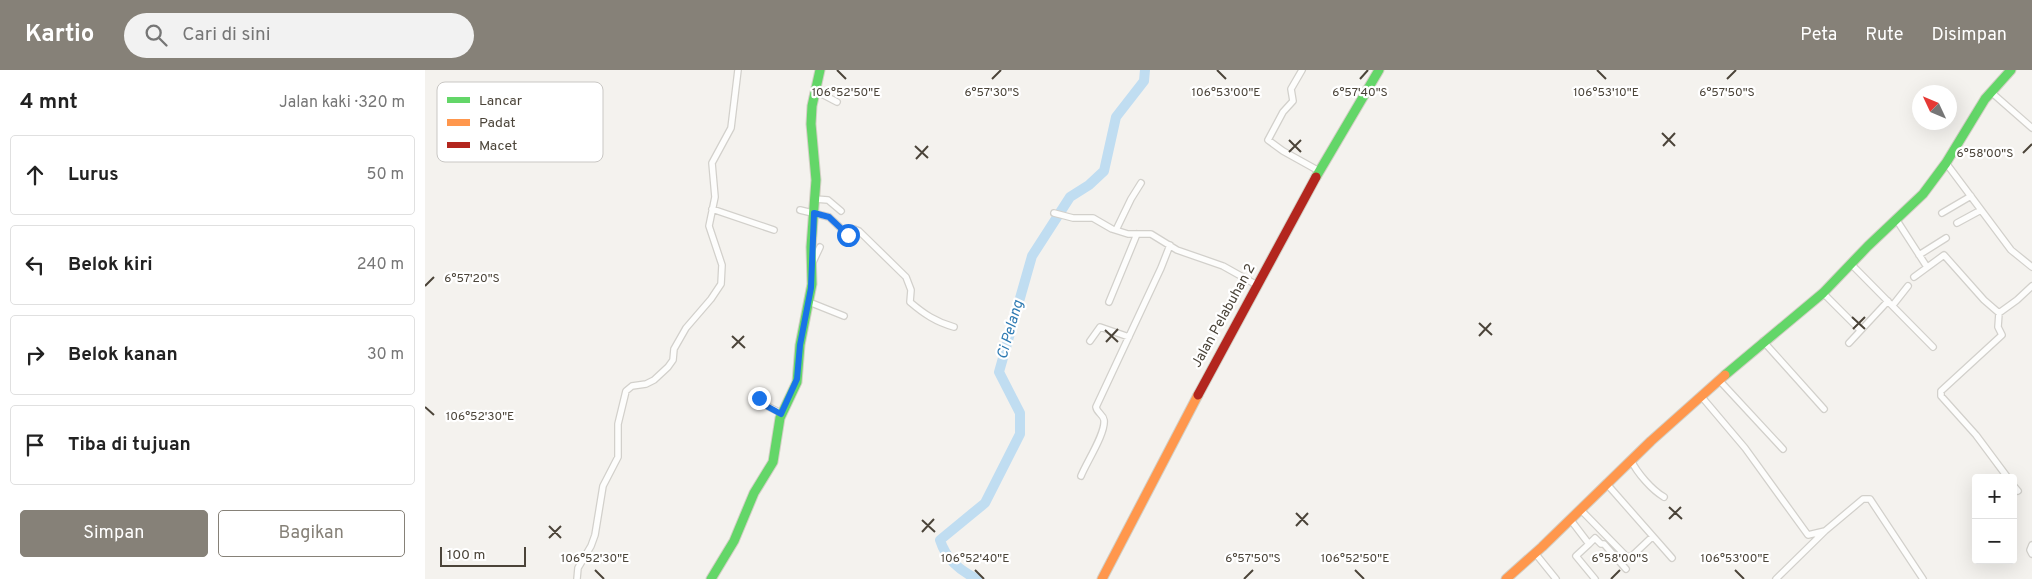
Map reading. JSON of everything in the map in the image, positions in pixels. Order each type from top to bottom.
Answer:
[{"type":"street","points":[[577,579],[578,568],[595,535],[603,486],[618,457],[618,431],[626,391],[630,387],[646,384],[654,380],[668,367],[673,360],[674,349],[686,328],[715,294],[721,284],[722,264],[709,226],[715,192],[712,160],[731,128],[738,70]]},
{"type":"street","points":[[711,579],[735,540],[754,493],[773,462],[781,414],[797,382],[800,345],[812,281],[811,266],[816,172],[811,124],[812,106],[820,70]]},
{"type":"street","points":[[1302,70],[1291,90],[1293,101],[1283,112],[1268,140],[1283,151],[1319,171]]},
{"type":"street","name":"Jalan Pelabuhan 2","points":[[1102,579],[1217,358],[1319,171],[1379,70]]},
{"type":"street","points":[[1506,579],[1535,554],[1631,460],[1701,396],[1763,341],[1823,294],[1895,219],[1923,194],[1946,163],[1991,92],[2011,70]]},
{"type":"street","points":[[816,91],[837,102]]},
{"type":"street","points":[[1991,92],[2007,104],[2032,128]]},
{"type":"street","points":[[1946,163],[2011,250],[2032,267]]},
{"type":"street","points":[[1116,230],[1141,183]]},
{"type":"street","points":[[1942,213],[1971,196]]},
{"type":"street","points":[[815,199],[828,200],[841,210]]},
{"type":"street","points":[[712,209],[725,215],[774,230]]},
{"type":"street","points":[[799,210],[829,217],[848,235],[854,230],[859,232],[906,276],[911,290],[910,302],[924,314],[954,327]]},
{"type":"street","points":[[1957,223],[1981,210]]},
{"type":"street","points":[[1054,213],[1063,216],[1093,218],[1128,234],[1147,233],[1189,254],[1217,263],[1257,285]]},
{"type":"street","points":[[1895,219],[1927,267]]},
{"type":"street","points":[[1109,302],[1137,234]]},
{"type":"street","points":[[1919,255],[1946,238]]},
{"type":"street","points":[[1081,476],[1104,423],[1096,407],[1170,245]]},
{"type":"street","points":[[811,266],[820,247]]},
{"type":"street","points":[[1914,277],[1944,255],[1984,300],[1999,313]]},
{"type":"street","points":[[1851,264],[1933,346]]},
{"type":"street","points":[[1849,344],[1860,330],[1908,286]]},
{"type":"street","points":[[1999,313],[2032,286]]},
{"type":"street","points":[[1823,294],[1860,330]]},
{"type":"street","points":[[809,302],[844,316]]},
{"type":"street","points":[[1999,313],[1998,327],[2002,334],[1941,391],[1941,396],[1976,435],[2005,474]]},
{"type":"street","points":[[1090,341],[1100,327],[1129,337]]},
{"type":"street","points":[[1763,341],[1824,409]]},
{"type":"street","points":[[1719,380],[1783,449]]},
{"type":"street","points":[[1701,396],[1745,448],[1807,535],[1825,531]]},
{"type":"street","points":[[756,397],[763,404],[781,414]]},
{"type":"street","points":[[1631,460],[1637,471],[1657,492],[1665,497]]},
{"type":"street","points":[[1607,483],[1672,558]]},
{"type":"street","points":[[1776,579],[1825,531],[1863,499],[1869,499],[1923,579]]},
{"type":"street","points":[[1580,509],[1627,557],[1632,556],[1652,537]]},
{"type":"street","points":[[1570,519],[1589,544]]},
{"type":"street","points":[[1595,579],[1576,556],[1595,538],[1601,544],[1604,544],[1626,569]]},
{"type":"street","points":[[2032,545],[2032,554]]},
{"type":"street","points":[[1535,554],[1556,579]]},
{"type":"waterway","name":"Ci Pelang","points":[[977,579],[964,572],[954,563],[946,553],[940,540],[985,503],[1020,434],[1020,413],[999,372],[1032,256],[1070,197],[1089,185],[1104,171],[1116,117],[1144,81],[1145,70]]},
{"type":"traffic: fast","points":[[711,579],[734,541],[754,493],[773,462],[780,418],[797,382],[800,345],[812,284],[811,247],[816,180],[811,124],[812,106],[820,70]]},
{"type":"traffic: fast","points":[[1316,177],[1379,70]]},
{"type":"traffic: fast","points":[[1725,375],[1823,293],[1868,246],[1923,194],[1946,163],[1985,99],[2011,70]]},
{"type":"traffic: slow","points":[[1506,579],[1542,547],[1651,441],[1725,375]]},
{"type":"traffic: slow","points":[[1102,579],[1198,395]]},
{"type":"traffic: jam","points":[[1198,395],[1316,177]]},
{"type":"route","points":[[759,398],[763,404],[781,414],[797,382],[800,345],[812,281],[811,247],[814,213],[824,214],[829,217],[848,235]]}]
